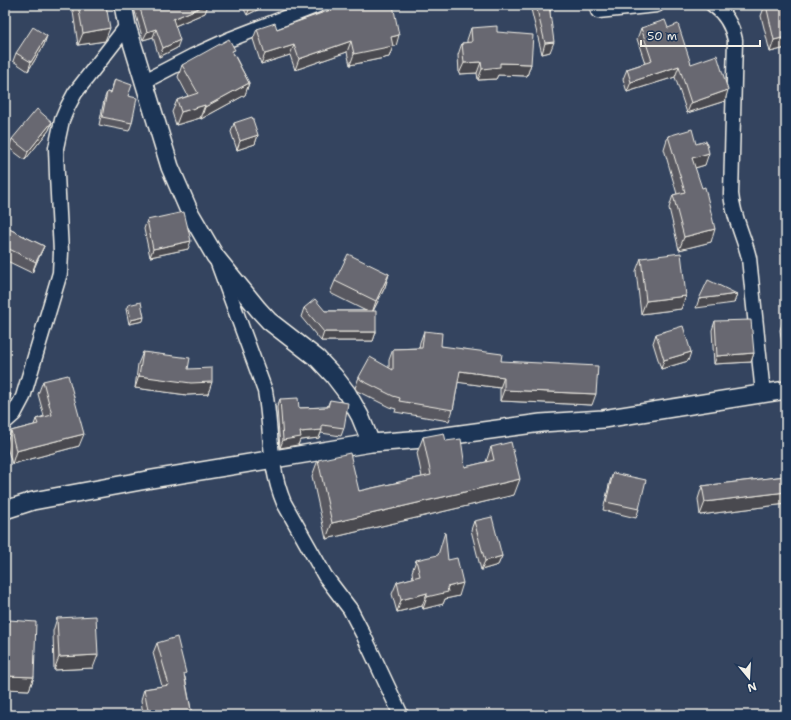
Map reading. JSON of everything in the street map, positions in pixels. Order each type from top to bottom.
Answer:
[{"type":"street","points":[[123,5],[127,26],[143,82],[170,167],[190,213],[215,256],[238,286],[269,321],[318,359],[334,376],[347,393],[371,443]]},
{"type":"street","points":[[143,82],[228,40],[318,5]]},
{"type":"street","points":[[598,11],[657,5]]},
{"type":"street","points":[[713,5],[721,10],[728,20],[733,30],[735,40],[731,194],[735,218],[747,248],[749,258],[763,394]]},
{"type":"street","points":[[5,422],[14,414],[23,397],[60,273],[61,252],[56,148],[62,120],[75,93],[127,26]]},
{"type":"street","points":[[215,256],[265,391],[268,407],[272,460],[276,481],[284,503],[325,576],[350,609],[401,715]]},
{"type":"street","points":[[5,510],[33,501],[152,479],[371,443],[424,439],[541,423],[603,419],[786,390]]},
{"type":"building","points":[[78,5],[106,5],[110,28],[83,33]]},
{"type":"building","points":[[139,5],[206,5],[173,19],[180,40],[163,48],[156,29],[147,32]]},
{"type":"building","points":[[336,5],[393,5],[399,35],[391,37],[393,46],[354,54],[351,41],[299,59],[294,45],[265,54],[257,29],[275,23],[277,29],[336,8]]},
{"type":"building","points":[[536,5],[549,5],[554,42],[545,43]]},
{"type":"building","points":[[766,5],[786,5],[786,37],[774,40]]},
{"type":"building","points":[[665,20],[668,28],[678,24],[691,64],[717,55],[728,90],[691,103],[679,66],[631,82],[627,69],[652,61],[641,28]]},
{"type":"building","points":[[497,26],[497,32],[533,35],[531,64],[500,63],[500,67],[482,69],[481,62],[464,63],[462,43],[472,42],[471,28]]},
{"type":"building","points":[[33,27],[47,36],[31,62],[16,53]]},
{"type":"building","points":[[229,39],[235,50],[232,51],[249,83],[205,107],[205,105],[181,112],[177,100],[198,93],[182,65]]},
{"type":"building","points":[[115,79],[132,85],[128,96],[137,98],[132,123],[102,117],[107,92],[111,93]]},
{"type":"building","points":[[37,109],[52,122],[28,152],[12,139]]},
{"type":"building","points":[[252,117],[258,135],[240,141],[234,123]]},
{"type":"building","points":[[692,129],[696,144],[706,141],[709,153],[692,158],[702,188],[705,187],[715,229],[684,237],[673,195],[685,192],[668,136]]},
{"type":"building","points":[[184,212],[191,241],[153,249],[147,220]]},
{"type":"building","points":[[5,227],[44,246],[36,262],[7,248],[5,252]]},
{"type":"building","points":[[681,253],[686,296],[646,301],[641,258]]},
{"type":"building","points":[[348,254],[389,274],[376,301],[335,281]]},
{"type":"building","points":[[708,280],[737,294],[699,299]]},
{"type":"building","points":[[315,299],[325,311],[376,311],[376,332],[324,332],[304,308]]},
{"type":"building","points":[[141,302],[144,317],[131,320],[128,305]]},
{"type":"building","points":[[784,318],[786,318],[786,333]]},
{"type":"building","points":[[751,320],[754,353],[717,356],[715,321]]},
{"type":"building","points":[[5,326],[8,327],[5,335]]},
{"type":"building","points":[[683,326],[691,352],[664,360],[656,334]]},
{"type":"building","points":[[424,331],[442,333],[441,346],[502,354],[501,361],[598,366],[596,394],[504,390],[504,377],[460,371],[453,410],[399,401],[400,398],[361,380],[359,377],[370,357],[393,370],[393,349],[422,348]]},
{"type":"building","points":[[143,352],[190,358],[188,369],[212,368],[212,382],[191,383],[139,376]]},
{"type":"building","points":[[68,375],[84,434],[16,451],[11,431],[38,424],[36,419],[52,415],[43,381]]},
{"type":"building","points":[[5,389],[11,394],[5,402]]},
{"type":"building","points":[[298,398],[299,408],[328,407],[330,400],[348,403],[344,428],[322,425],[322,430],[300,432],[301,437],[283,440],[280,399]]},
{"type":"building","points":[[444,433],[446,441],[461,439],[465,467],[494,460],[491,447],[511,442],[520,479],[332,523],[318,460],[350,453],[359,491],[431,475],[423,437]]},
{"type":"building","points":[[613,473],[646,480],[639,509],[606,502]]},
{"type":"building","points":[[786,476],[786,492],[705,502],[702,486]]},
{"type":"building","points":[[492,517],[502,556],[485,561],[474,521]]},
{"type":"building","points":[[445,532],[448,560],[457,558],[463,583],[447,587],[448,592],[427,597],[427,593],[401,600],[397,582],[420,576],[416,560],[438,555]]},
{"type":"building","points":[[96,616],[98,655],[59,657],[57,618]]},
{"type":"building","points":[[9,620],[36,622],[34,677],[6,676]]},
{"type":"building","points":[[177,637],[186,673],[184,674],[192,715],[149,715],[144,689],[169,685],[157,643]]}]
